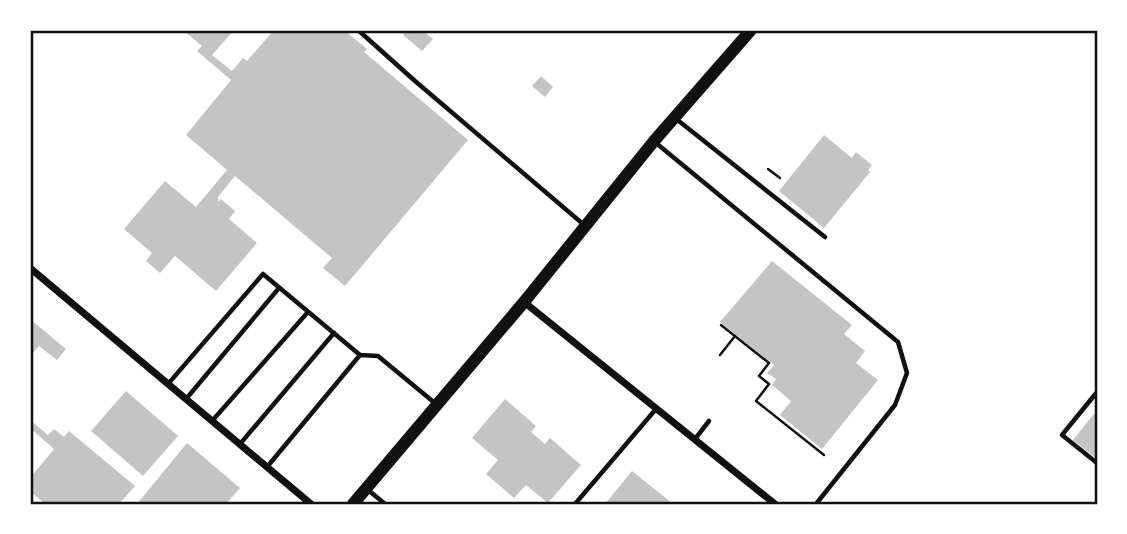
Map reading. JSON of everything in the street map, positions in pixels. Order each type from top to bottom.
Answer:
[{"type":"street","points":[[353,504],[524,302],[674,117],[751,30]]},
{"type":"street","points":[[30,268],[311,504]]},
{"type":"street","points":[[524,302],[775,504]]},
{"type":"lane","points":[[358,30],[586,226]]},
{"type":"lane","points":[[674,117],[743,169],[825,237]]},
{"type":"lane","points":[[654,141],[898,342],[907,373],[895,405],[816,504]]},
{"type":"lane","points":[[168,384],[263,274],[360,355],[378,356],[436,404]]},
{"type":"lane","points":[[186,400],[279,288]]},
{"type":"lane","points":[[212,421],[308,312]]},
{"type":"lane","points":[[239,444],[334,333]]},
{"type":"lane","points":[[267,467],[360,355]]},
{"type":"lane","points":[[1097,392],[1062,435],[1097,463]]},
{"type":"lane","points":[[575,504],[657,409]]},
{"type":"lane","points":[[695,439],[709,421]]},
{"type":"lane","points":[[366,489],[385,504]]},
{"type":"path","points":[[768,169],[779,178]]},
{"type":"path","points":[[721,325],[769,363],[759,376],[769,384],[756,401],[824,455]]},
{"type":"path","points":[[720,355],[735,336]]},
{"type":"building","points":[[183,30],[234,30],[212,55],[232,71],[243,58],[247,61],[274,30],[344,30],[367,49],[364,52],[468,140],[345,286],[323,268],[332,258],[235,176],[218,197],[218,202],[221,199],[235,211],[229,219],[257,243],[216,291],[175,256],[160,273],[146,261],[152,253],[124,229],[165,181],[196,207],[227,170],[186,135],[231,80],[197,51],[202,46]]},
{"type":"building","points":[[407,30],[422,30],[433,39],[422,51],[403,35]]},
{"type":"building","points":[[541,76],[553,87],[545,97],[532,86]]},
{"type":"building","points":[[824,135],[852,158],[856,152],[872,165],[868,170],[870,172],[824,228],[779,191]]},
{"type":"building","points":[[772,261],[852,325],[844,334],[865,351],[856,363],[878,380],[822,449],[780,415],[791,401],[772,385],[776,379],[767,373],[774,365],[720,322]]},
{"type":"building","points":[[30,319],[66,349],[57,360],[39,346],[30,356]]},
{"type":"building","points":[[126,391],[178,436],[143,476],[91,431]]},
{"type":"building","points":[[505,399],[536,426],[531,432],[545,444],[550,438],[581,465],[548,503],[526,485],[514,498],[486,474],[498,460],[472,438]]},
{"type":"building","points":[[1097,410],[1097,459],[1073,440]]},
{"type":"building","points":[[30,420],[48,435],[54,429],[64,437],[69,431],[135,486],[119,504],[45,504],[30,491],[30,478],[54,449],[30,428]]},
{"type":"building","points":[[187,443],[240,488],[226,504],[137,504]]},
{"type":"building","points":[[632,471],[673,504],[605,504]]}]
